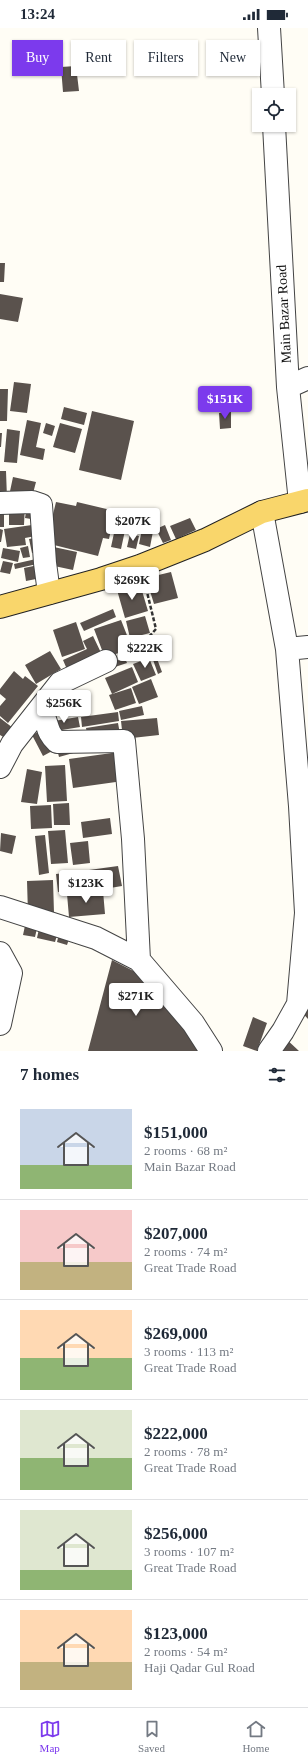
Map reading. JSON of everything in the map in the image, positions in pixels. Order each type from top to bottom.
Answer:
[{"type":"main road","points":[[0,606],[101,579],[140,566],[206,540],[262,512],[304,501]]},
{"type":"street","points":[[269,28],[273,88]]},
{"type":"street","name":"Main Bazar Road","points":[[274,132],[288,387],[304,501]]},
{"type":"street","points":[[288,387],[308,378]]},
{"type":"street","points":[[0,503],[32,502],[41,505],[45,563],[49,593]]},
{"type":"street","points":[[262,512],[300,724],[300,806],[306,913],[303,999],[269,1051]]},
{"type":"street","points":[[287,649],[308,647]]},
{"type":"street","points":[[0,767],[12,744],[60,683],[106,661]]},
{"type":"street","points":[[40,709],[46,718],[49,734],[57,742],[124,741],[133,839],[139,960]]},
{"type":"street","points":[[0,907],[96,938],[139,960],[193,1023],[211,1051]]},
{"type":"street","points":[[0,953],[11,973],[0,1024]]},
{"type":"path","points":[[106,661],[137,650],[156,629],[140,566]]},
{"type":"building","points":[[71,66],[71,76],[77,76],[79,91],[63,92],[62,76],[63,76],[63,67]]},
{"type":"building","points":[[0,263],[5,263],[4,282],[0,282]]},
{"type":"building","points":[[0,294],[23,298],[18,322],[0,319]]},
{"type":"building","points":[[14,382],[31,384],[27,413],[10,411]]},
{"type":"building","points":[[0,389],[8,389],[7,421],[0,421]]},
{"type":"building","points":[[64,407],[87,413],[84,425],[61,419]]},
{"type":"building","points":[[92,411],[134,421],[121,480],[79,470]]},
{"type":"building","points":[[231,412],[231,428],[220,429],[219,413]]},
{"type":"building","points":[[27,420],[41,423],[36,447],[45,449],[43,460],[20,455]]},
{"type":"building","points":[[46,423],[55,426],[52,436],[43,433]]},
{"type":"building","points":[[60,423],[82,429],[75,453],[53,447]]},
{"type":"building","points":[[7,429],[20,431],[17,463],[4,462]]},
{"type":"building","points":[[0,433],[2,433],[1,447],[0,447]]},
{"type":"building","points":[[0,471],[6,471],[7,498],[0,498]]},
{"type":"building","points":[[13,477],[36,482],[31,501],[9,496]]},
{"type":"building","points":[[56,502],[76,506],[77,502],[115,511],[109,539],[103,538],[98,556],[46,543]]},
{"type":"building","points":[[32,504],[31,519],[25,518],[26,512]]},
{"type":"building","points":[[9,505],[25,505],[24,525],[9,525]]},
{"type":"building","points":[[0,510],[4,510],[4,527],[0,527]]},
{"type":"building","points":[[119,510],[129,512],[121,549],[111,547]]},
{"type":"building","points":[[132,511],[156,516],[150,547],[139,544],[141,534],[128,532]]},
{"type":"building","points":[[190,518],[196,530],[176,539],[170,526]]},
{"type":"building","points":[[39,524],[41,535],[25,538],[26,545],[7,547],[4,529]]},
{"type":"building","points":[[165,525],[171,540],[163,543],[156,529]]},
{"type":"building","points":[[0,529],[3,530],[1,542],[0,542]]},
{"type":"building","points":[[130,534],[139,536],[136,549],[127,547]]},
{"type":"building","points":[[41,537],[43,551],[32,553],[29,539]]},
{"type":"building","points":[[28,546],[30,557],[23,558],[20,548]]},
{"type":"building","points":[[49,546],[77,552],[73,570],[45,564]]},
{"type":"building","points":[[3,548],[20,551],[18,562],[1,558]]},
{"type":"building","points":[[36,559],[37,564],[15,569],[14,564]]},
{"type":"building","points":[[3,561],[13,563],[10,574],[0,572]]},
{"type":"building","points":[[43,564],[46,577],[26,581],[24,568]]},
{"type":"building","points":[[171,572],[178,598],[154,604],[146,578]]},
{"type":"building","points":[[140,584],[148,611],[125,618],[117,590]]},
{"type":"building","points":[[113,609],[116,617],[84,631],[80,623]]},
{"type":"building","points":[[145,616],[150,633],[130,638],[126,621]]},
{"type":"building","points":[[121,620],[132,648],[105,658],[94,629]]},
{"type":"building","points":[[76,622],[85,649],[62,657],[53,630]]},
{"type":"building","points":[[93,636],[104,659],[69,674],[63,660],[87,649],[83,641]]},
{"type":"building","points":[[50,651],[61,669],[36,684],[25,665]]},
{"type":"building","points":[[156,656],[162,672],[158,674],[152,657]]},
{"type":"building","points":[[125,658],[127,663],[109,669],[107,664]]},
{"type":"building","points":[[149,658],[156,675],[141,681],[133,664]]},
{"type":"building","points":[[132,667],[138,682],[112,694],[105,678]]},
{"type":"building","points":[[14,671],[23,679],[25,676],[38,686],[8,723],[0,716],[0,706],[6,699],[0,694],[0,689]]},
{"type":"building","points":[[151,679],[158,697],[139,704],[132,687]]},
{"type":"building","points":[[131,688],[136,703],[115,710],[109,695]]},
{"type":"building","points":[[142,706],[144,715],[121,720],[119,711]]},
{"type":"building","points":[[118,712],[119,721],[82,727],[81,717]]},
{"type":"building","points":[[78,717],[80,727],[50,732],[48,722]]},
{"type":"building","points":[[0,718],[13,728],[5,738],[0,735]]},
{"type":"building","points":[[157,718],[159,735],[123,739],[121,721]]},
{"type":"building","points":[[118,723],[120,734],[88,739],[86,728]]},
{"type":"building","points":[[44,729],[54,750],[43,756],[32,735]]},
{"type":"building","points":[[57,749],[84,750],[59,757]]},
{"type":"building","points":[[119,752],[123,781],[73,788],[69,759]]},
{"type":"building","points":[[65,765],[67,801],[47,802],[45,766]]},
{"type":"building","points":[[27,769],[42,772],[37,804],[21,802]]},
{"type":"building","points":[[69,803],[70,825],[54,825],[53,804]]},
{"type":"building","points":[[51,805],[52,828],[31,829],[30,806]]},
{"type":"building","points":[[110,818],[112,834],[83,838],[81,822]]},
{"type":"building","points":[[65,830],[68,863],[51,864],[48,831]]},
{"type":"building","points":[[1,833],[16,836],[12,854],[0,851]]},
{"type":"building","points":[[45,835],[49,873],[39,875],[35,836]]},
{"type":"building","points":[[88,841],[90,863],[73,865],[70,843]]},
{"type":"building","points":[[118,866],[122,886],[92,891],[89,870]]},
{"type":"building","points":[[86,871],[88,889],[58,892],[56,874]]},
{"type":"building","points":[[53,880],[54,913],[28,914],[27,881]]},
{"type":"building","points":[[103,891],[105,914],[69,917],[67,894]]},
{"type":"building","points":[[26,921],[38,924],[35,937],[23,935]]},
{"type":"building","points":[[40,924],[59,929],[55,942],[37,938]]},
{"type":"building","points":[[60,930],[71,933],[67,945],[57,942]]},
{"type":"building","points":[[112,960],[147,978],[201,1051],[88,1051]]},
{"type":"building","points":[[308,1005],[308,1019],[297,1007]]},
{"type":"building","points":[[253,1017],[267,1023],[257,1051],[243,1046]]},
{"type":"building","points":[[284,1037],[299,1051],[271,1051]]}]
